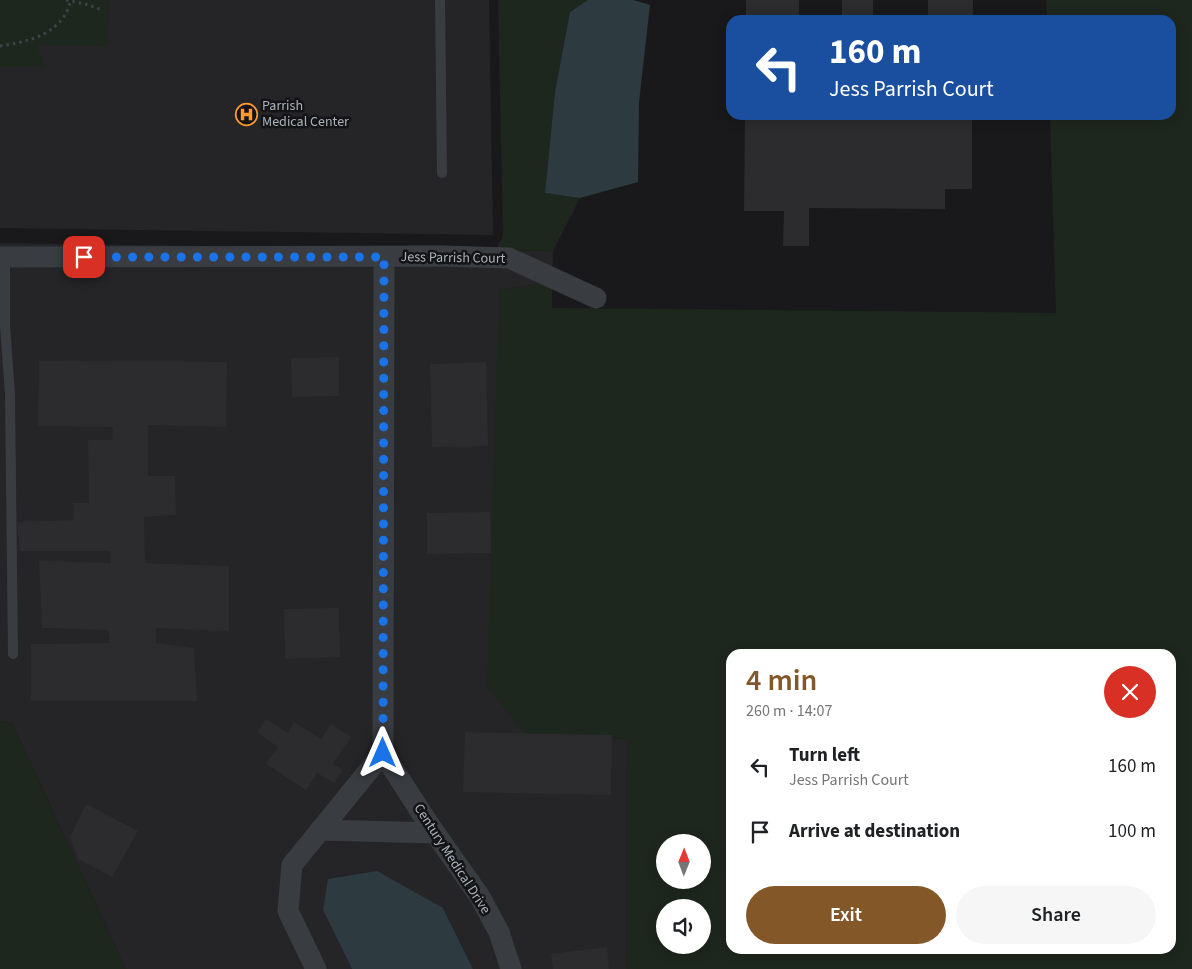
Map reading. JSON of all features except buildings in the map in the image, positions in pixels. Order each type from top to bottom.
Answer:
[{"type":"street","name":"Jess Parrish Court","points":[[2,257],[509,258],[596,298]]},
{"type":"street","points":[[316,969],[288,911],[292,865],[383,753],[384,257]]},
{"type":"street","name":"Century Medical Drive","points":[[383,753],[435,833],[480,897],[499,932],[511,969]]},
{"type":"street","points":[[320,830],[435,833]]},
{"type":"lane","points":[[440,0],[442,173]]},
{"type":"lane","points":[[2,257],[10,394],[13,654]]},
{"type":"path","points":[[66,0],[102,10]]},
{"type":"path","points":[[0,46],[30,41],[47,32],[64,17],[71,1]]},
{"type":"shaded area","name":"Parrish Medical Center","points":[[0,0],[489,0],[493,235],[0,228]]},
{"type":"shaded area","points":[[0,0],[109,0],[108,46],[36,45],[45,66],[0,67]]},
{"type":"shaded area","points":[[498,0],[588,0],[570,12],[555,92],[545,193],[580,198],[553,251],[498,250],[498,244],[503,234]]},
{"type":"shaded area","points":[[588,0],[633,0],[650,5],[639,102],[638,182],[580,198],[545,193],[555,92],[570,12]]},
{"type":"shaded area","points":[[1046,0],[1192,0],[1192,969],[626,969],[627,739],[525,733],[487,688],[499,290],[552,282],[552,308],[1056,313],[1050,120],[1176,120],[1176,15],[1047,15]]},
{"type":"shaded area","points":[[0,243],[553,251],[552,282],[499,290],[525,733],[627,739],[626,969],[473,969],[443,908],[323,910],[352,969],[126,969],[12,723],[0,721]]},
{"type":"shaded area","points":[[0,721],[12,723],[126,969],[0,969]]},
{"type":"shaded area","points":[[377,871],[443,908],[473,969],[352,969],[323,910],[328,879]]},
{"type":"place","name":"Parrish Medical Center","points":[[246,114]]},
{"type":"route","points":[[84,257],[384,257],[383,753]]}]
